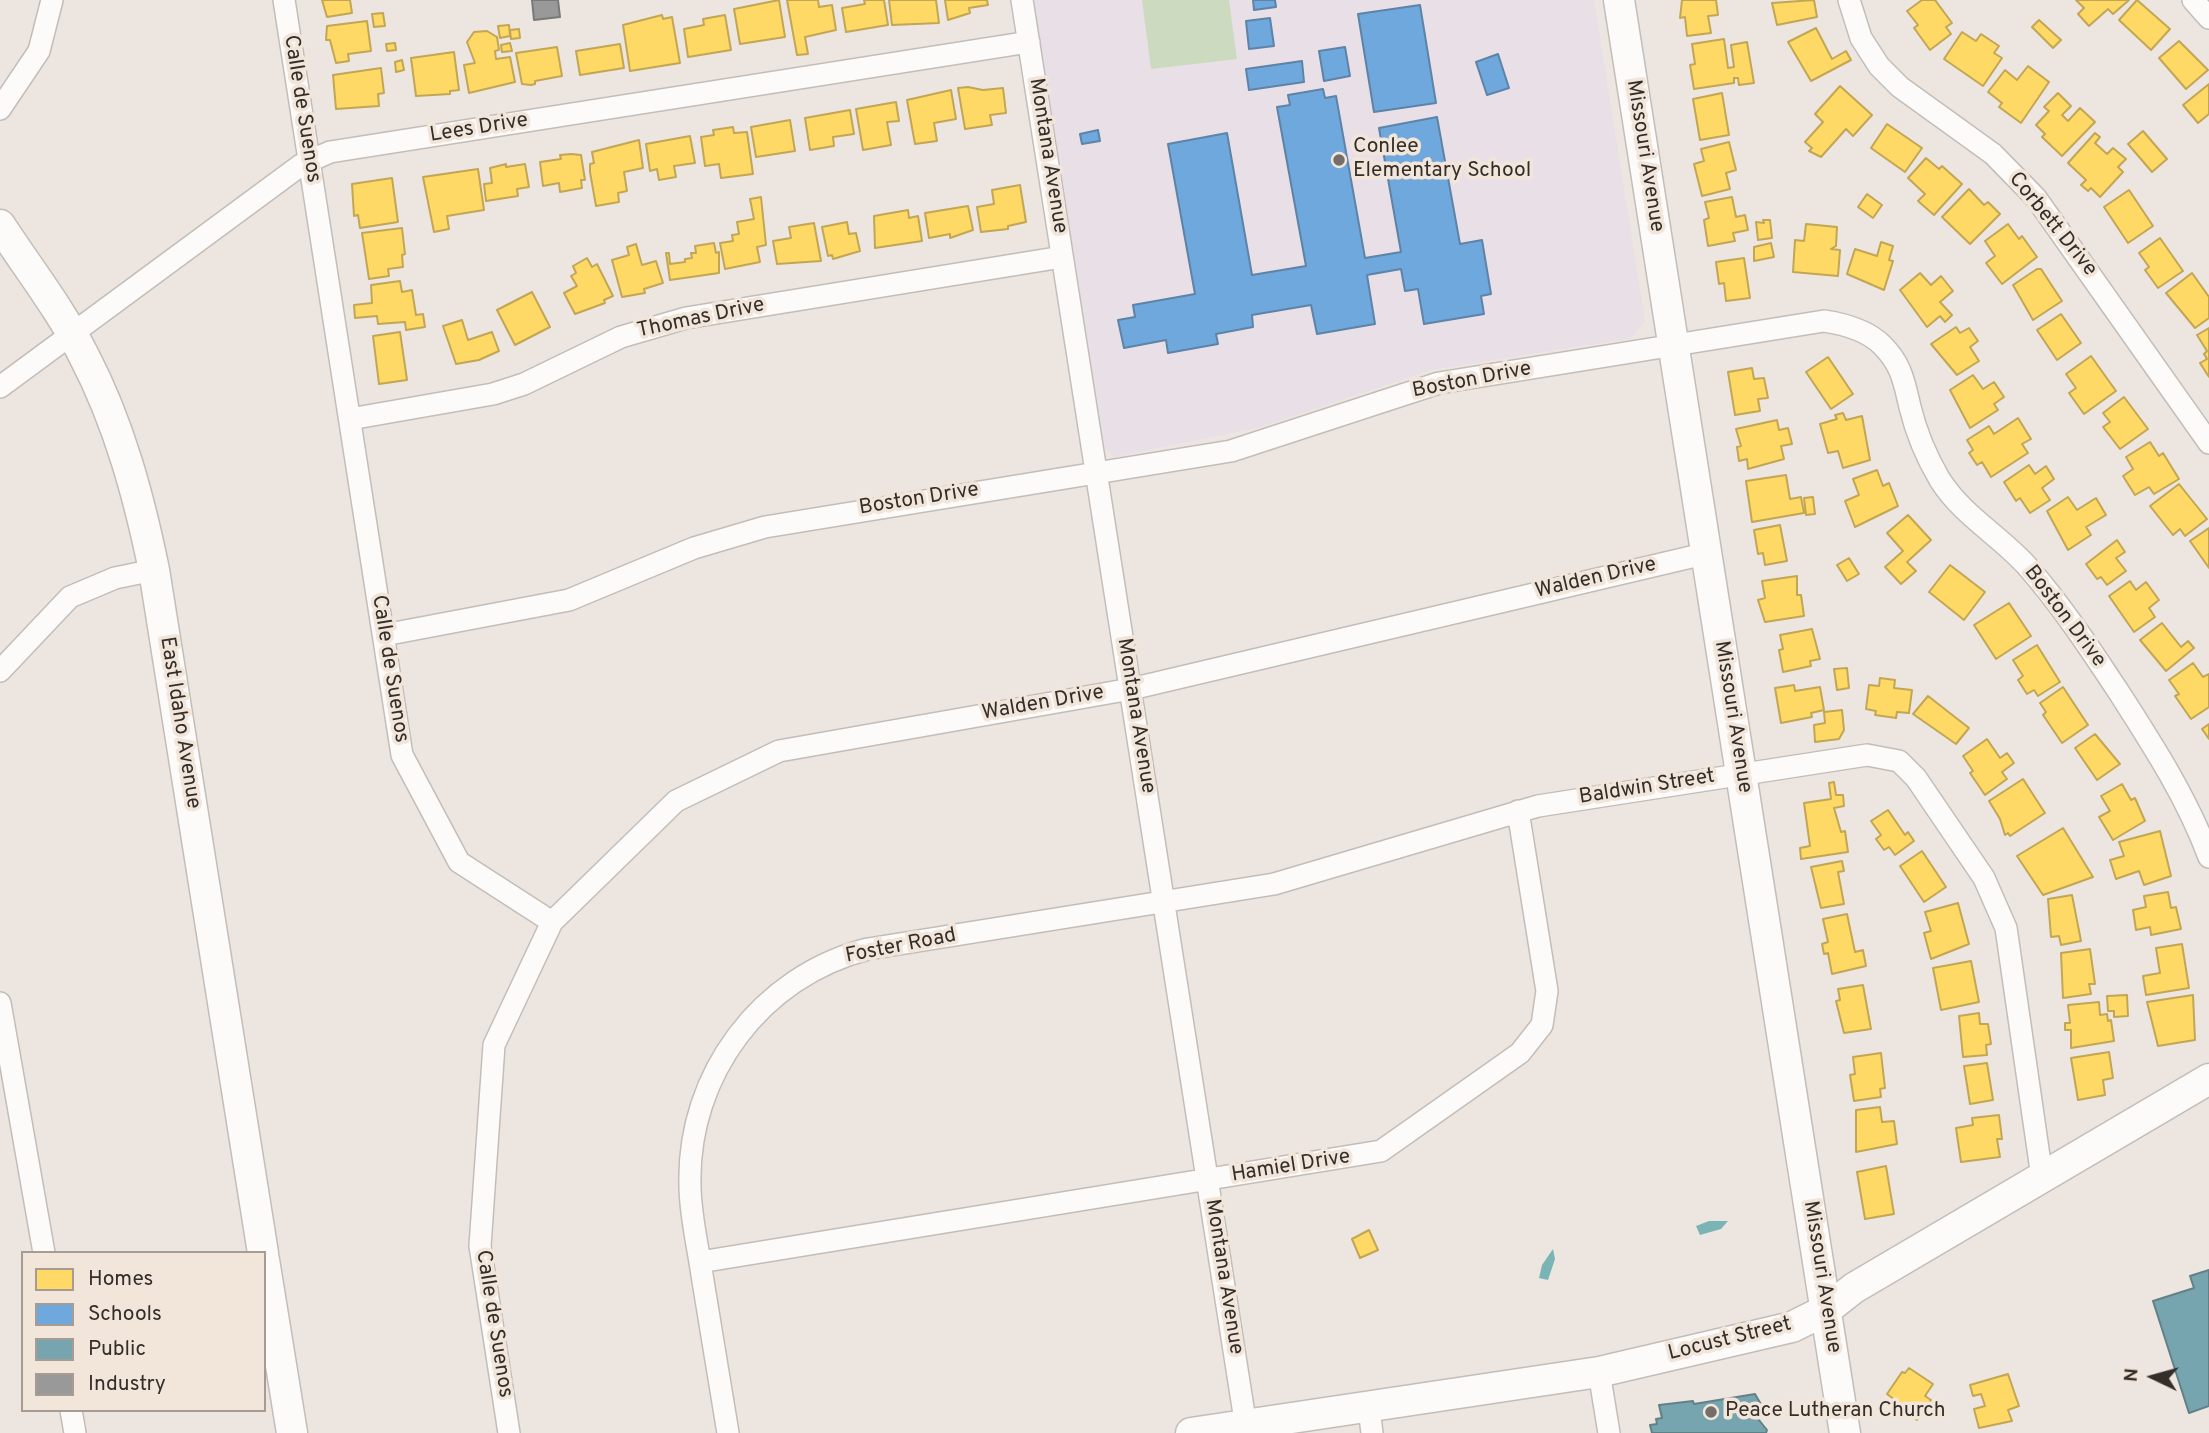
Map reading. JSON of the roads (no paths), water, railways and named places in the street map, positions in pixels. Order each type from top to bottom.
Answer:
[{"type":"street","points":[[0,109],[39,51],[52,0]]},
{"type":"street","name":"Calle de Suenos","points":[[284,0],[402,755],[459,862],[552,922],[494,1045],[480,1246],[509,1433]]},
{"type":"street","name":"Montana Avenue","points":[[1022,0],[1247,1429]]},
{"type":"street","name":"Missouri Avenue","points":[[1619,0],[1845,1433]]},
{"type":"street","name":"Corbett Drive","points":[[1849,0],[1861,38],[1879,66],[1899,87],[1993,154],[2036,198],[2209,443]]},
{"type":"street","points":[[2193,0],[2209,18]]},
{"type":"street","name":"Lees Drive","points":[[0,387],[309,160],[330,152],[1029,43]]},
{"type":"street","name":"East Idaho Avenue","points":[[0,225],[72,334],[95,380],[126,458],[154,570],[263,1251]]},
{"type":"street","name":"Thomas Drive","points":[[350,419],[493,394],[524,384],[621,337],[686,318],[1062,257]]},
{"type":"street","name":"Boston Drive","points":[[384,635],[569,600],[694,548],[765,527],[1231,451],[1439,383],[1824,321],[1861,330],[1881,344],[1906,381],[1910,407],[1922,444],[1941,481],[1969,516],[2025,563],[2071,619],[2160,757],[2193,815],[2209,857]]},
{"type":"street","name":"Walden Drive","points":[[552,922],[677,801],[779,751],[1130,689],[1708,553]]},
{"type":"street","points":[[0,671],[71,597],[115,578],[154,570]]},
{"type":"street","name":"Baldwin Street","points":[[1164,902],[1291,880],[1518,811],[1740,773],[1878,755],[1899,761],[1916,778],[1984,878],[2006,928],[2042,1177]]},
{"type":"street","name":"Hamiel Drive","points":[[700,1262],[1381,1151],[1529,1044],[1542,1025],[1548,1002],[1518,811]]},
{"type":"street","name":"Foster Road","points":[[728,1433],[690,1186],[691,1151],[711,1078],[752,1018],[775,996],[828,963],[868,949],[1164,902]]},
{"type":"street","points":[[0,1003],[44,1251]]},
{"type":"street","name":"Locust Street","points":[[1191,1433],[1370,1421],[1792,1327],[1826,1310],[1854,1288],[2209,1079]]},
{"type":"street","points":[[266,1272],[292,1433]]},
{"type":"street","points":[[1599,1372],[1609,1433]]},
{"type":"street","points":[[71,1412],[75,1433]]},
{"type":"water","points":[[1709,1221],[1728,1221],[1721,1229],[1700,1235],[1696,1226]]},
{"type":"water","points":[[1553,1249],[1555,1259],[1548,1280],[1539,1278],[1542,1265]]},
{"type":"place","name":"Conlee Elementary School","points":[[1339,160]]},
{"type":"place","name":"Peace Lutheran Church","points":[[1711,1412]]}]
